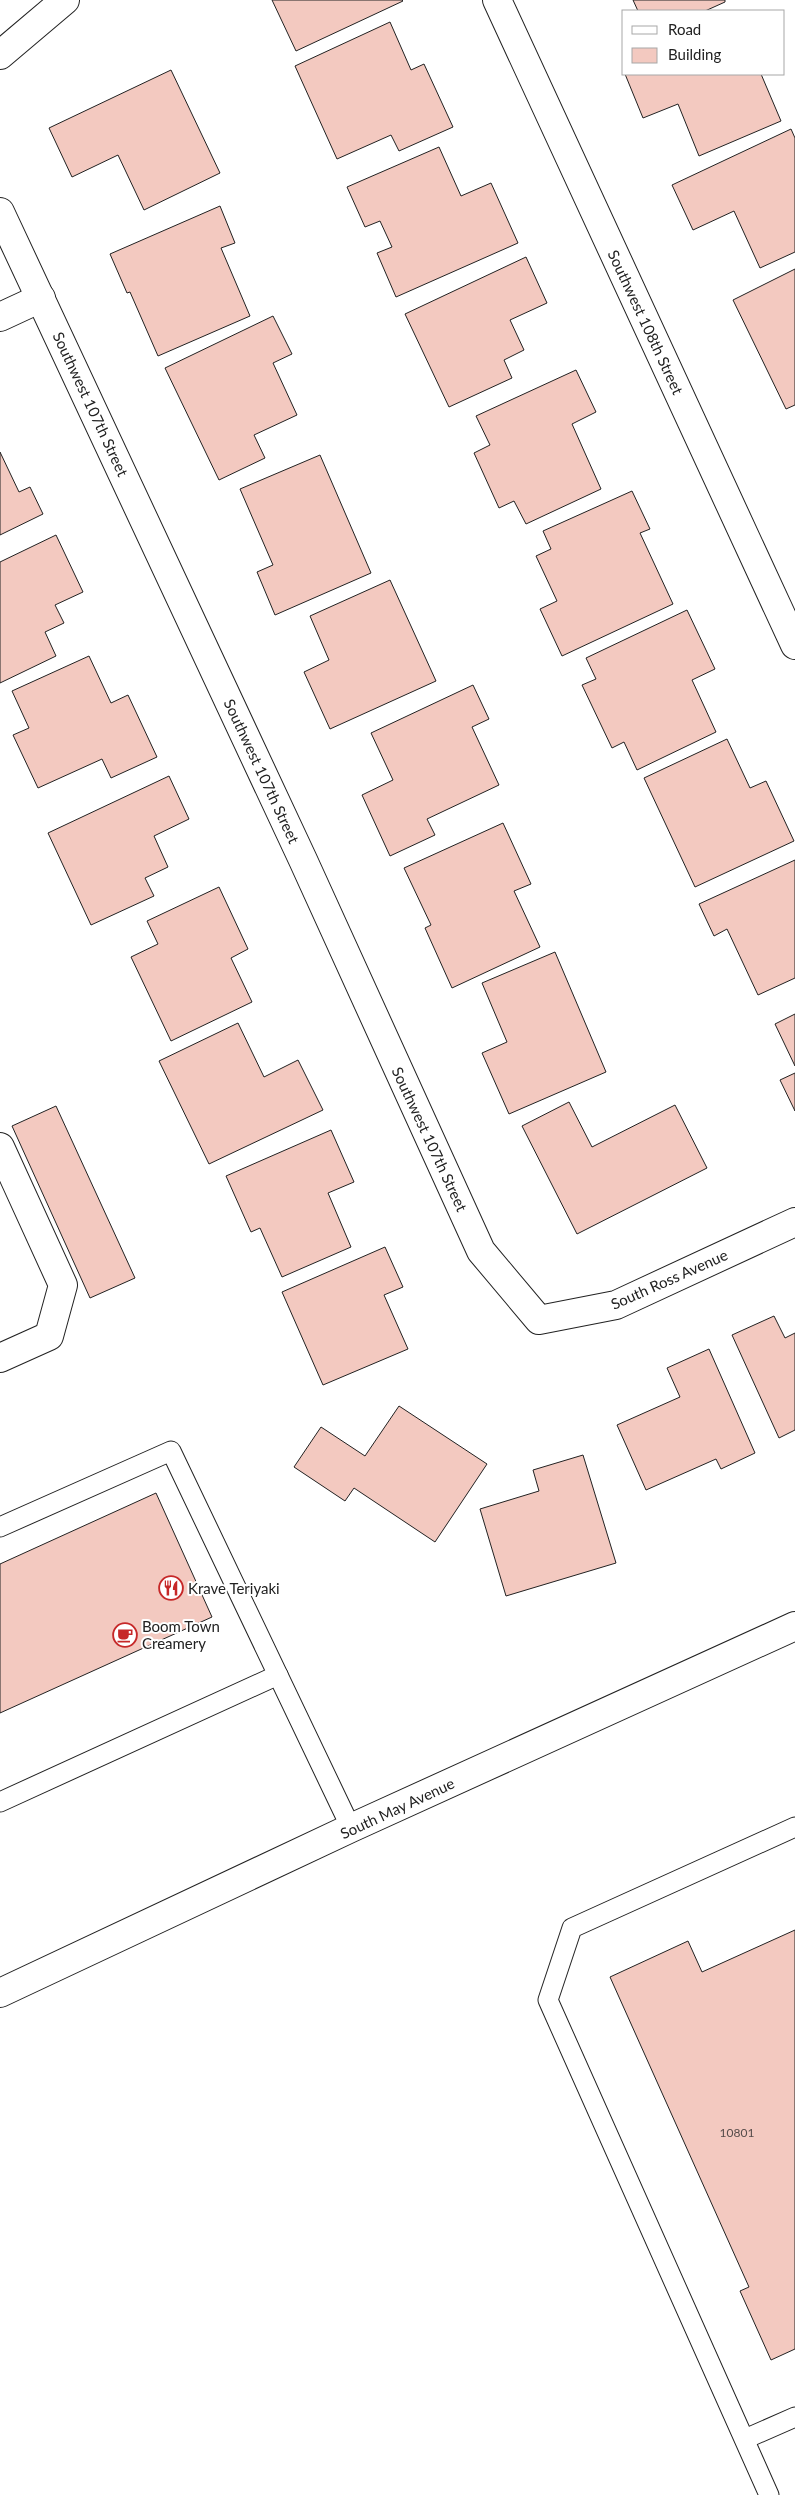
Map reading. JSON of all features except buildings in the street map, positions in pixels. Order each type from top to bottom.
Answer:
[{"type":"street","points":[[0,55],[66,0]]},
{"type":"street","name":"Southwest 108th Street","points":[[497,0],[795,644]]},
{"type":"street","name":"Southwest 107th Street","points":[[0,212],[42,298],[303,860],[481,1251],[538,1320]]},
{"type":"street","points":[[0,317],[42,298]]},
{"type":"street","points":[[0,1147],[63,1285],[49,1336],[0,1358]]},
{"type":"street","name":"South Ross Avenue","points":[[538,1320],[616,1305],[795,1222]]},
{"type":"street","name":"South May Avenue","points":[[0,1993],[351,1828],[795,1626]]},
{"type":"lane","points":[[0,1527],[171,1451],[351,1828]]},
{"type":"lane","points":[[0,1802],[278,1675]]},
{"type":"lane","points":[[769,2495],[548,2000],[572,1928],[795,1827]]},
{"type":"lane","points":[[745,2439],[795,2417]]},
{"type":"place","name":"Krave Teriyaki","points":[[171,1588]]},
{"type":"place","name":"Boom Town Creamery","points":[[125,1635]]}]
